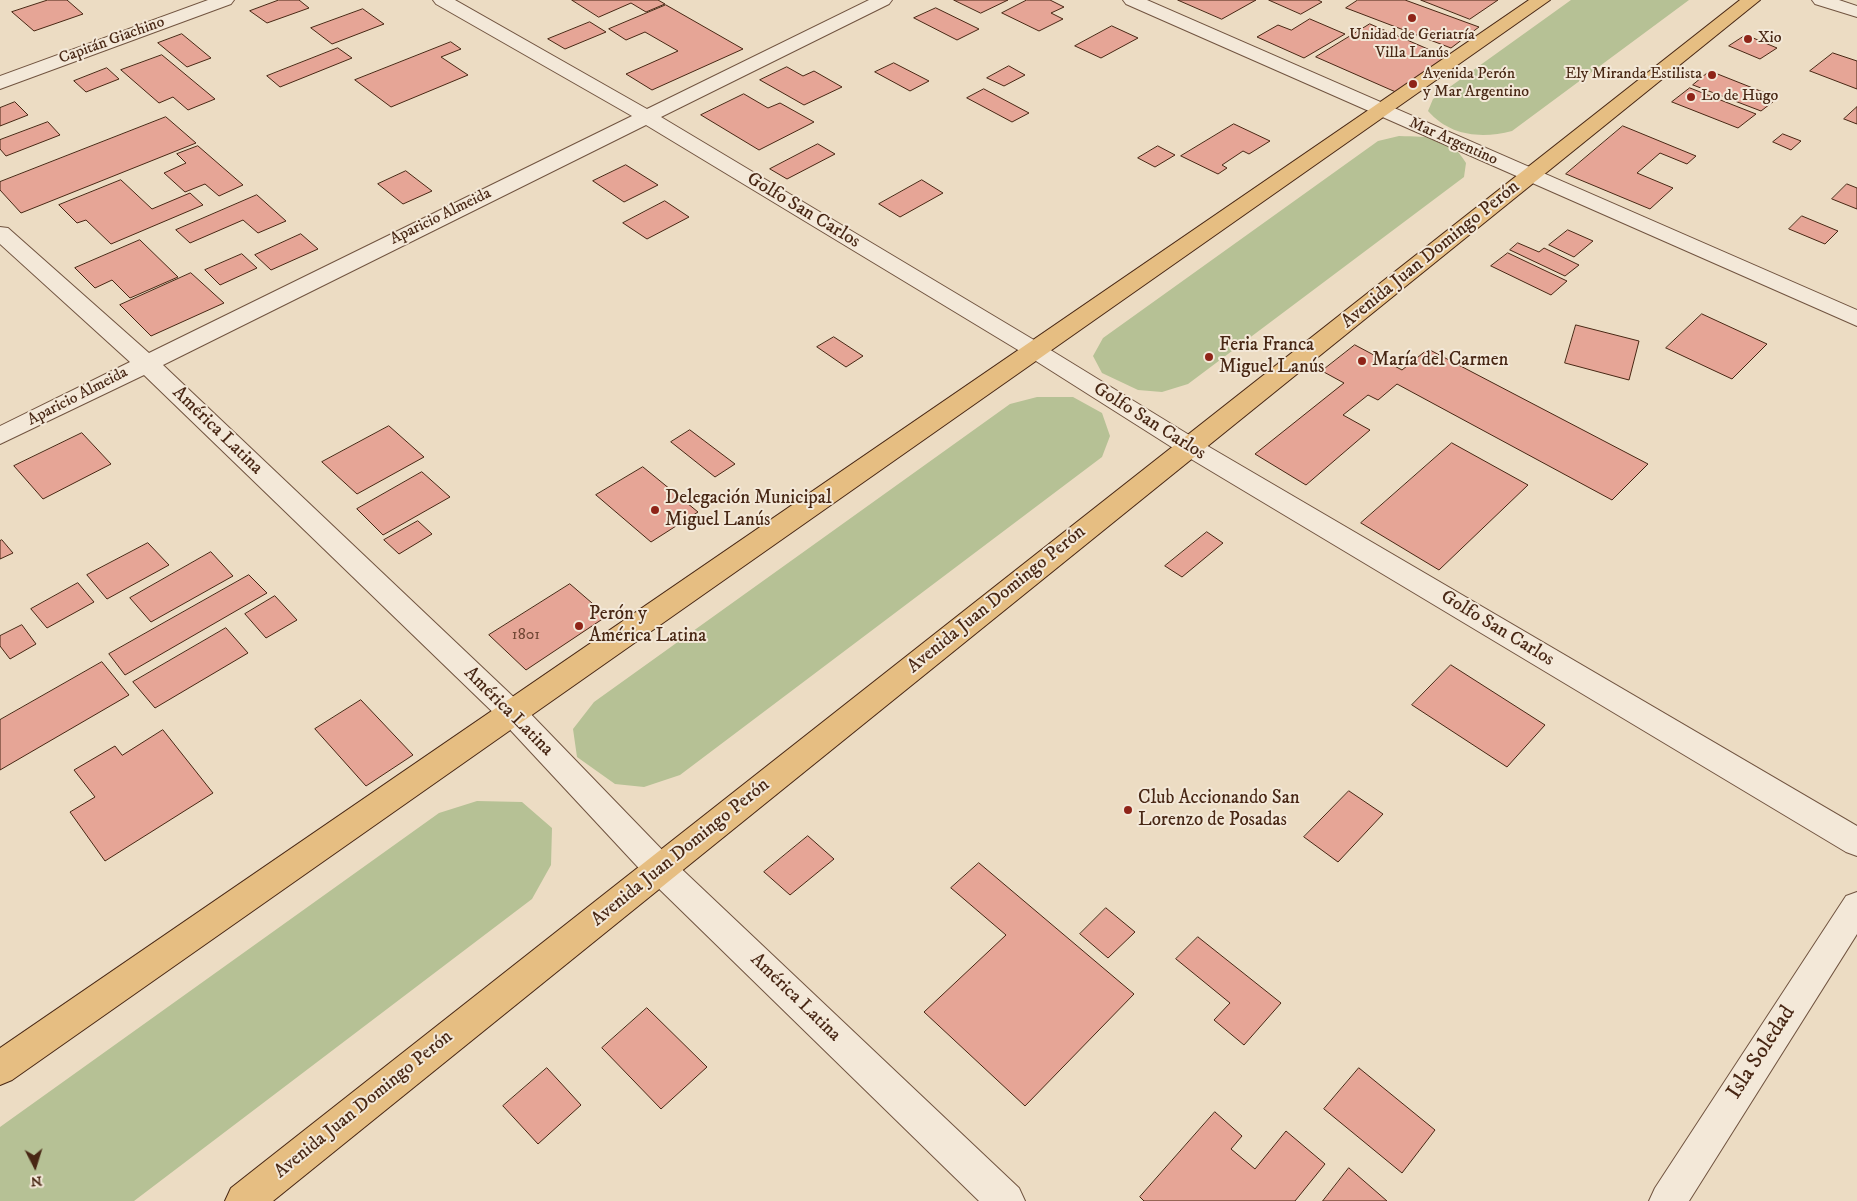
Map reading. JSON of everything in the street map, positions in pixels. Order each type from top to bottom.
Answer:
[{"type":"main road","points":[[0,1068],[1541,0]]},
{"type":"main road","name":"Avenida Juan Domingo Perón","points":[[244,1201],[1751,0]]},
{"type":"street","name":"Capitán Giachino","points":[[0,82],[224,0]]},
{"type":"street","name":"Golfo San Carlos","points":[[442,0],[647,116],[1036,350],[1190,448],[1857,842]]},
{"type":"street","name":"Aparicio Almeida","points":[[0,436],[146,362],[883,0]]},
{"type":"street","name":"Mar Argentino","points":[[1132,0],[1857,319]]},
{"type":"street","points":[[1821,0],[1857,12]]},
{"type":"street","name":"América Latina","points":[[0,233],[146,362],[512,713],[660,869],[1006,1201]]},
{"type":"street","name":"Isla Soledad","points":[[1668,1201],[1857,906]]},
{"type":"green space","points":[[1571,0],[1689,0],[1512,131],[1489,135],[1467,133],[1446,126],[1428,111],[1433,99]]},
{"type":"green space","points":[[1399,136],[1438,139],[1446,142],[1460,154],[1466,163],[1464,177],[1188,384],[1162,392],[1138,390],[1102,373],[1093,356],[1103,338],[1378,141]]},
{"type":"green space","points":[[1037,397],[1073,397],[1102,413],[1110,436],[1102,457],[680,775],[644,787],[615,784],[577,757],[573,729],[594,702],[1010,404]]},
{"type":"green space","points":[[477,801],[522,802],[552,828],[551,865],[532,899],[134,1201],[0,1201],[0,1127],[439,813]]},
{"type":"building","points":[[48,0],[67,0],[83,14],[34,31],[12,12]]},
{"type":"building","points":[[279,0],[299,0],[309,8],[267,23],[250,11]]},
{"type":"building","points":[[572,0],[658,0],[665,4],[646,12],[631,3],[599,17]]},
{"type":"building","points":[[954,0],[1008,0],[981,13]]},
{"type":"building","points":[[1027,0],[1050,0],[1064,7],[1051,13],[1063,19],[1039,31],[1002,13]]},
{"type":"building","points":[[1178,0],[1256,0],[1222,19]]},
{"type":"building","points":[[1269,0],[1318,0],[1322,2],[1301,14]]},
{"type":"building","name":"Unidad de Geriatría Villa Lanús","points":[[1358,0],[1405,0],[1479,27],[1451,48],[1346,8]]},
{"type":"building","points":[[1421,0],[1498,0],[1470,19]]},
{"type":"building","points":[[666,5],[743,49],[652,90],[626,74],[678,51],[645,32],[626,40],[609,29]]},
{"type":"building","points":[[936,8],[979,29],[957,40],[914,18]]},
{"type":"building","points":[[363,9],[384,24],[332,44],[311,28]]},
{"type":"building","points":[[1310,19],[1345,34],[1304,58],[1257,37],[1278,25],[1291,30]]},
{"type":"building","points":[[590,22],[606,32],[565,49],[548,39]]},
{"type":"building","points":[[1370,24],[1451,59],[1398,93],[1316,57]]},
{"type":"building","points":[[1112,26],[1138,38],[1101,58],[1075,46]]},
{"type":"building","points":[[182,34],[211,58],[187,67],[158,43]]},
{"type":"building","points":[[1746,35],[1777,48],[1760,59],[1729,46]]},
{"type":"building","points":[[451,42],[461,49],[441,57],[468,75],[391,107],[355,80]]},
{"type":"building","points":[[338,48],[352,58],[280,87],[267,76]]},
{"type":"building","points":[[1833,53],[1857,61],[1857,89],[1810,71]]},
{"type":"building","points":[[162,55],[215,99],[188,110],[173,97],[159,103],[121,70]]},
{"type":"building","points":[[894,63],[929,81],[910,91],[875,72]]},
{"type":"building","points":[[1009,66],[1025,75],[1004,86],[987,78]]},
{"type":"building","points":[[787,67],[803,76],[814,71],[842,87],[804,105],[760,80]]},
{"type":"building","points":[[107,68],[119,79],[86,92],[74,81]]},
{"type":"building","points":[[1710,71],[1778,98],[1761,111],[1693,85]]},
{"type":"building","points":[[1690,88],[1756,114],[1738,128],[1672,102]]},
{"type":"building","points":[[984,89],[1029,113],[1012,122],[967,98]]},
{"type":"building","points":[[744,94],[768,108],[780,103],[814,122],[759,150],[701,115]]},
{"type":"building","points":[[15,102],[28,115],[0,126],[0,108]]},
{"type":"building","points":[[1857,107],[1857,124],[1844,119]]},
{"type":"building","points":[[166,117],[196,143],[21,213],[0,190],[0,182]]},
{"type":"building","points":[[48,122],[60,135],[6,156],[0,149],[0,140]]},
{"type":"building","points":[[1234,124],[1270,141],[1249,154],[1243,151],[1222,165],[1227,168],[1218,174],[1181,156]]},
{"type":"building","points":[[1623,126],[1696,156],[1687,164],[1660,153],[1637,173],[1673,188],[1650,209],[1566,174]]},
{"type":"building","points":[[1783,134],[1801,141],[1791,150],[1773,142]]},
{"type":"building","points":[[818,144],[835,154],[787,179],[770,169]]},
{"type":"building","points":[[198,146],[243,185],[219,196],[205,184],[185,192],[164,173],[186,163],[177,154]]},
{"type":"building","points":[[1158,146],[1175,155],[1155,167],[1138,158]]},
{"type":"building","points":[[626,165],[658,185],[624,202],[593,181]]},
{"type":"building","points":[[406,171],[432,191],[403,204],[378,184]]},
{"type":"building","points":[[121,180],[152,209],[190,193],[203,205],[111,244],[86,220],[77,223],[59,205]]},
{"type":"building","points":[[922,180],[943,193],[900,217],[879,204]]},
{"type":"building","points":[[1847,184],[1857,188],[1857,209],[1832,199]]},
{"type":"building","points":[[257,195],[286,221],[258,233],[243,220],[190,243],[176,230]]},
{"type":"building","points":[[665,201],[689,217],[647,239],[623,223]]},
{"type":"building","points":[[1802,216],[1838,231],[1825,244],[1789,229]]},
{"type":"building","points":[[1568,230],[1593,241],[1574,257],[1549,245]]},
{"type":"building","points":[[301,234],[318,249],[271,270],[255,255]]},
{"type":"building","points":[[140,240],[178,277],[130,298],[112,280],[95,288],[75,268]]},
{"type":"building","points":[[1518,243],[1539,252],[1544,248],[1579,265],[1565,276],[1510,250]]},
{"type":"building","points":[[1508,253],[1567,281],[1551,295],[1491,266]]},
{"type":"building","points":[[242,254],[257,268],[220,285],[205,270]]},
{"type":"building","points":[[191,273],[224,303],[151,336],[120,305]]},
{"type":"building","points":[[1702,314],[1767,344],[1732,379],[1666,348]]},
{"type":"building","points":[[1576,325],[1639,341],[1629,380],[1565,363]]},
{"type":"building","points":[[834,337],[863,356],[846,367],[817,347]]},
{"type":"building","points":[[1355,345],[1402,370],[1428,349],[1648,464],[1612,500],[1397,384],[1378,400],[1368,395],[1343,415],[1370,430],[1306,485],[1255,454],[1344,383],[1322,371]]},
{"type":"building","points":[[389,426],[424,457],[357,494],[322,462]]},
{"type":"building","points":[[690,430],[735,464],[715,477],[671,442]]},
{"type":"building","points":[[82,433],[111,464],[43,499],[14,466]]},
{"type":"building","points":[[1452,443],[1528,485],[1439,570],[1361,523]]},
{"type":"building","points":[[643,467],[698,512],[651,542],[596,495]]},
{"type":"building","points":[[422,472],[450,497],[383,535],[357,509]]},
{"type":"building","points":[[418,521],[432,534],[399,554],[384,540]]},
{"type":"building","points":[[1207,532],[1223,543],[1182,577],[1165,566]]},
{"type":"building","points":[[2,540],[13,553],[0,559],[0,541]]},
{"type":"building","points":[[148,543],[169,565],[107,599],[87,575]]},
{"type":"building","points":[[211,552],[233,576],[151,622],[130,598]]},
{"type":"building","points":[[249,575],[267,593],[125,675],[109,654]]},
{"type":"building","points":[[78,583],[94,602],[47,628],[31,609]]},
{"type":"building","points":[[570,584],[607,616],[526,670],[489,635]]},
{"type":"building","points":[[275,596],[297,620],[266,638],[245,614]]},
{"type":"building","points":[[22,625],[36,644],[10,659],[0,646],[0,636]]},
{"type":"building","points":[[226,628],[248,653],[155,708],[133,682]]},
{"type":"building","points":[[102,662],[129,695],[0,770],[0,720]]},
{"type":"building","points":[[1451,665],[1545,725],[1507,767],[1412,705]]},
{"type":"building","points":[[361,700],[413,755],[366,786],[315,729]]},
{"type":"building","points":[[163,730],[213,793],[105,861],[70,812],[95,797],[74,770],[115,746],[122,755]]},
{"type":"building","points":[[1349,791],[1383,814],[1338,862],[1304,837]]},
{"type":"building","points":[[808,836],[834,859],[790,895],[764,872]]},
{"type":"building","points":[[979,863],[1134,994],[1025,1106],[924,1012],[1006,935],[951,888]]},
{"type":"building","points":[[1106,908],[1135,932],[1108,958],[1080,934]]},
{"type":"building","points":[[1198,937],[1281,1003],[1244,1045],[1214,1020],[1230,1003],[1176,959]]},
{"type":"building","points":[[647,1008],[707,1067],[661,1109],[602,1048]]},
{"type":"building","points":[[547,1068],[581,1105],[538,1144],[503,1106]]},
{"type":"building","points":[[1359,1068],[1435,1130],[1402,1173],[1324,1109]]},
{"type":"building","points":[[1215,1112],[1242,1136],[1231,1149],[1255,1169],[1286,1131],[1325,1164],[1295,1201],[1144,1201],[1140,1197]]},
{"type":"building","points":[[1349,1168],[1387,1201],[1323,1201]]},
{"type":"place","name":"Unidad de Geriatría Villa Lanús","points":[[1412,18]]},
{"type":"place","name":"Xio","points":[[1748,39]]},
{"type":"place","name":"Ely Miranda Estilista","points":[[1712,75]]},
{"type":"place","name":"Avenida Perón y Mar Argentino","points":[[1413,84]]},
{"type":"place","name":"Lo de Hugo","points":[[1691,97]]},
{"type":"place","name":"Feria Franca Miguel Lanús","points":[[1209,357]]},
{"type":"place","name":"María del Carmen","points":[[1362,361]]},
{"type":"place","name":"Delegación Municipal Miguel Lanús","points":[[655,510]]},
{"type":"place","name":"Perón y América Latina","points":[[579,626]]},
{"type":"place","name":"Club Accionando San Lorenzo de Posadas","points":[[1128,810]]}]
